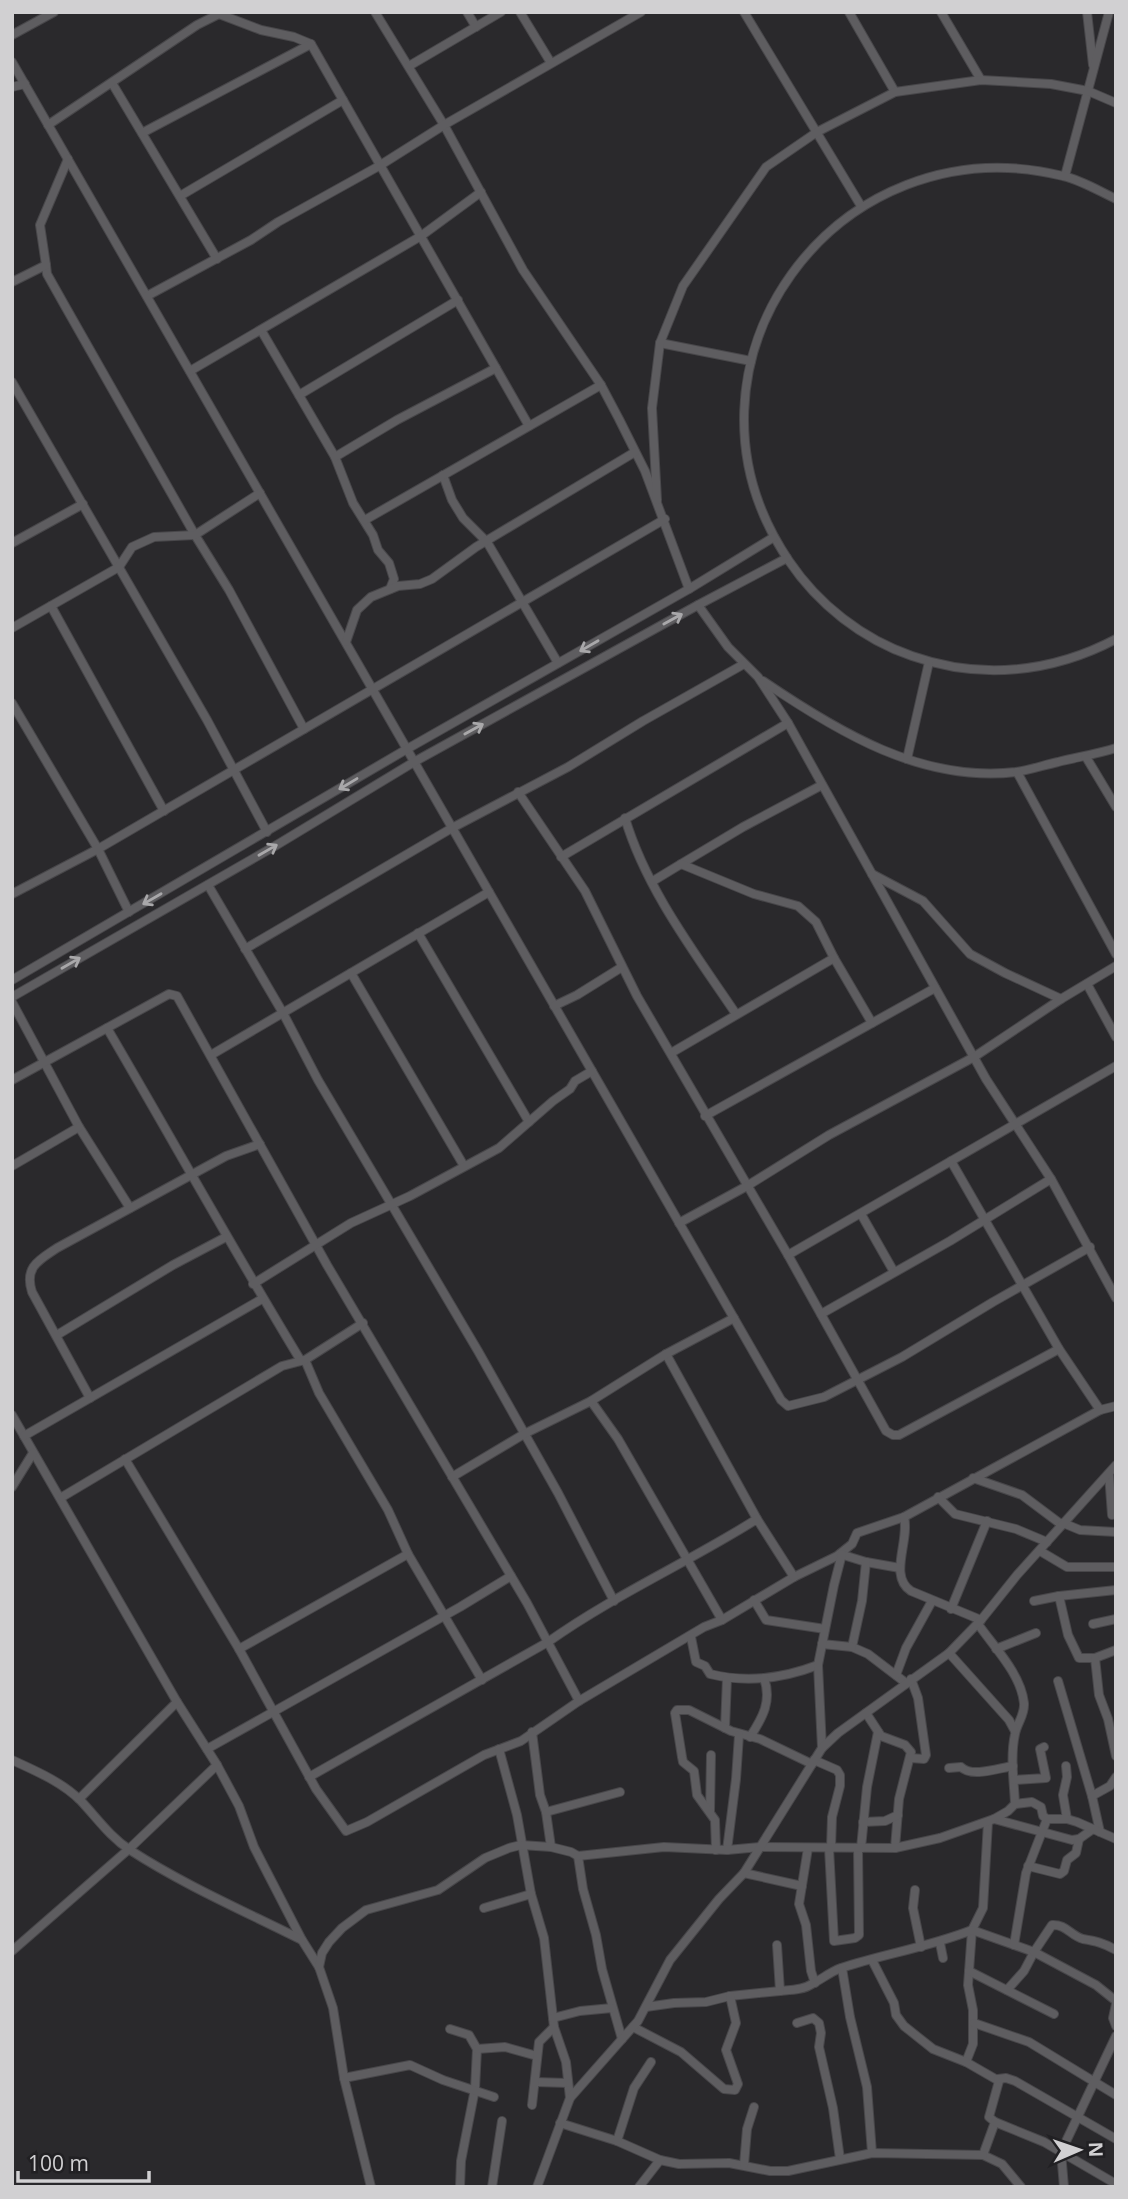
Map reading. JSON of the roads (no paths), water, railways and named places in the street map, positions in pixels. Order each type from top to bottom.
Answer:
[{"type":"street","points":[[12,35],[54,12]]},
{"type":"street","points":[[375,12],[444,125],[523,270],[601,385],[657,500],[689,589]]},
{"type":"street","points":[[467,12],[476,27]]},
{"type":"street","points":[[410,66],[501,12]]},
{"type":"street","points":[[520,12],[551,63]]},
{"type":"street","points":[[147,296],[379,166],[444,125],[641,12]]},
{"type":"street","points":[[744,12],[861,206]]},
{"type":"street","points":[[849,12],[895,92]]},
{"type":"street","points":[[941,12],[981,79]]},
{"type":"street","points":[[1087,12],[1094,72]]},
{"type":"street","points":[[1065,176],[1109,12]]},
{"type":"street","points":[[48,125],[197,25],[219,14],[261,30],[294,37],[311,44],[529,426]]},
{"type":"street","points":[[142,133],[311,44]]},
{"type":"street","points":[[12,62],[780,1400],[788,1406],[824,1397],[902,1357],[1090,1247]]},
{"type":"street","points":[[657,500],[652,408],[660,342],[683,286],[766,167],[817,132],[895,92],[981,79],[1051,84],[1088,91],[1116,103]]},
{"type":"street","points":[[112,83],[217,259]]},
{"type":"street","points":[[12,87],[25,84]]},
{"type":"street","points":[[180,196],[343,100]]},
{"type":"street","points":[[68,159],[40,225],[47,274],[229,590],[304,729]]},
{"type":"street","points":[[1116,200],[1065,176],[991,167],[957,170],[924,178],[861,206],[838,223],[798,264],[768,313],[751,361],[745,405],[746,442],[752,478],[763,514],[775,537],[787,558],[819,598],[843,620],[870,638],[929,662],[993,671],[1027,669],[1072,658],[1116,639]]},
{"type":"street","points":[[190,371],[421,236],[481,192]]},
{"type":"street","points":[[12,282],[46,265]]},
{"type":"street","points":[[299,395],[458,300]]},
{"type":"street","points":[[261,330],[335,457],[353,503],[365,520],[378,550],[389,564],[394,579],[390,589]]},
{"type":"street","points":[[660,342],[751,361]]},
{"type":"street","points":[[335,457],[397,420],[496,368]]},
{"type":"street","points":[[12,382],[207,720],[267,832]]},
{"type":"street","points":[[365,520],[601,385]]},
{"type":"street","points":[[345,642],[356,610],[370,597],[390,589],[432,579],[487,542],[635,452]]},
{"type":"street","points":[[443,475],[452,500],[463,518],[487,542],[558,663]]},
{"type":"street","points":[[12,628],[119,568],[132,547],[164,535],[195,535],[260,493]]},
{"type":"street","points":[[12,543],[83,504]]},
{"type":"street","points":[[12,894],[98,849],[664,519]]},
{"type":"street","points":[[12,980],[775,537]]},
{"type":"street","points":[[130,1208],[79,1127],[12,1000],[414,762],[787,558]]},
{"type":"street","points":[[698,605],[727,647],[758,677],[865,742],[907,759],[949,770],[1017,772],[1116,748]]},
{"type":"street","points":[[51,606],[164,811]]},
{"type":"street","points":[[907,759],[929,662]]},
{"type":"street","points":[[245,949],[452,828],[568,767],[744,664]]},
{"type":"street","points":[[758,677],[788,723],[974,1057],[1051,1179],[1116,1298]]},
{"type":"street","points":[[12,703],[98,849],[129,912]]},
{"type":"street","points":[[561,857],[788,723]]},
{"type":"street","points":[[1086,757],[1116,807]]},
{"type":"street","points":[[1017,772],[1116,954]]},
{"type":"street","points":[[653,881],[743,827],[822,785]]},
{"type":"street","points":[[518,792],[585,891],[621,967],[705,1116],[789,1255],[886,1431],[899,1435],[1059,1349]]},
{"type":"street","points":[[625,818],[636,851],[688,946],[736,1014]]},
{"type":"street","points":[[681,864],[754,894],[798,906],[816,922],[872,1023]]},
{"type":"street","points":[[872,874],[923,901],[970,954],[1061,999]]},
{"type":"street","points":[[208,884],[283,1013],[318,1080],[524,1434],[614,1601]]},
{"type":"street","points":[[211,1055],[489,892]]},
{"type":"street","points":[[418,933],[529,1122]]},
{"type":"street","points":[[671,1053],[834,958]]},
{"type":"street","points":[[679,1223],[747,1186],[829,1135],[974,1057],[1116,966]]},
{"type":"street","points":[[554,1006],[621,967]]},
{"type":"street","points":[[351,973],[464,1166]]},
{"type":"street","points":[[1087,984],[1116,1037]]},
{"type":"street","points":[[705,1116],[935,988]]},
{"type":"street","points":[[12,1080],[172,994],[177,996],[316,1244],[511,1576],[579,1701]]},
{"type":"street","points":[[107,1028],[193,1174],[253,1284],[303,1360],[319,1393],[382,1500],[408,1554],[482,1680]]},
{"type":"street","points":[[789,1255],[1116,1066]]},
{"type":"street","points":[[253,1284],[352,1223],[499,1148],[575,1082],[592,1071]]},
{"type":"street","points":[[12,1166],[79,1127]]},
{"type":"street","points":[[90,1398],[32,1292],[28,1281],[29,1273],[46,1256],[130,1208],[241,1149],[260,1144]]},
{"type":"street","points":[[951,1161],[1059,1349],[1100,1410]]},
{"type":"street","points":[[821,1314],[1051,1179]]},
{"type":"street","points":[[861,1214],[894,1272]]},
{"type":"street","points":[[57,1335],[173,1265],[226,1237]]},
{"type":"street","points":[[24,1436],[262,1298]]},
{"type":"street","points":[[452,1477],[734,1318]]},
{"type":"street","points":[[62,1497],[282,1366],[303,1360],[363,1323]]},
{"type":"street","points":[[666,1354],[757,1519],[794,1577]]},
{"type":"street","points":[[591,1401],[618,1439],[722,1620]]},
{"type":"street","points":[[125,1459],[239,1648],[322,1799],[346,1831],[367,1822],[466,1765],[521,1741],[579,1701],[704,1627],[722,1620],[794,1577],[841,1554],[852,1544],[857,1533],[904,1517],[1100,1410],[1116,1406]]},
{"type":"street","points":[[12,1415],[62,1497],[177,1702],[218,1765],[239,1806],[254,1847],[319,1967],[333,2008],[344,2078],[371,2187]]},
{"type":"street","points":[[12,1487],[33,1452]]},
{"type":"street","points":[[537,2187],[570,2098],[633,2027],[670,1960],[719,1899],[744,1873],[822,1748],[838,1733],[949,1653],[1116,1465]]},
{"type":"street","points":[[1109,1474],[1112,1515]]},
{"type":"street","points":[[973,1478],[1022,1495],[1062,1524],[1080,1530],[1116,1532]]},
{"type":"street","points":[[938,1497],[955,1514],[1016,1529],[1047,1542]]},
{"type":"street","points":[[904,1517],[907,1530],[900,1567],[905,1587],[979,1622],[1013,1673],[1023,1697],[1024,1708],[1015,1731],[1015,1804]]},
{"type":"street","points":[[309,1777],[548,1642],[575,1623],[757,1519]]},
{"type":"street","points":[[951,1609],[988,1521]]},
{"type":"street","points":[[1040,1550],[1067,1567],[1116,1567]]},
{"type":"street","points":[[239,1648],[408,1554]]},
{"type":"street","points":[[841,1554],[866,1562],[900,1567]]},
{"type":"street","points":[[822,1748],[818,1665],[841,1554]]},
{"type":"street","points":[[852,1647],[862,1601],[866,1562]]},
{"type":"street","points":[[206,1749],[511,1576]]},
{"type":"street","points":[[1034,1601],[1116,1590]]},
{"type":"street","points":[[1059,1596],[1068,1635],[1079,1658],[1095,1658],[1116,1650]]},
{"type":"street","points":[[754,1600],[766,1620],[825,1629]]},
{"type":"street","points":[[896,1675],[906,1648],[933,1601]]},
{"type":"street","points":[[1093,1624],[1116,1619]]},
{"type":"street","points":[[996,1649],[1036,1633]]},
{"type":"street","points":[[691,1637],[696,1662],[705,1666],[710,1674],[727,1678],[792,1675],[818,1665]]},
{"type":"street","points":[[822,1644],[852,1647],[868,1654],[908,1681],[918,1698],[926,1755],[924,1759],[911,1758]]},
{"type":"street","points":[[949,1653],[1009,1720],[1015,1731]]},
{"type":"street","points":[[1095,1658],[1099,1695],[1108,1719],[1116,1756]]},
{"type":"street","points":[[725,1728],[727,1678]]},
{"type":"street","points":[[750,1737],[766,1711],[768,1691],[764,1678]]},
{"type":"street","points":[[1058,1681],[1092,1796],[1096,1830]]},
{"type":"street","points":[[79,1799],[177,1702]]},
{"type":"street","points":[[716,1850],[715,1822],[697,1795],[694,1771],[683,1762],[676,1712],[680,1709],[689,1710],[739,1735],[769,1743],[837,1770],[840,1786],[832,1818],[830,1848],[834,1941],[855,1938],[859,1935],[860,1848],[867,1787],[878,1732]]},
{"type":"street","points":[[866,1713],[884,1738],[908,1746],[911,1750],[911,1758],[902,1783],[895,1847]]},
{"type":"street","points":[[532,1732],[540,1795],[546,1812],[551,1847]]},
{"type":"street","points":[[727,1850],[739,1735]]},
{"type":"street","points":[[1014,1780],[1046,1778],[1040,1749],[1044,1747]]},
{"type":"street","points":[[499,1749],[517,1815],[531,1894],[544,1938],[554,2022],[561,2043],[570,2098]]},
{"type":"street","points":[[710,1812],[711,1755]]},
{"type":"street","points":[[12,1760],[51,1779],[79,1799],[107,1831],[129,1849],[217,1898],[302,1940]]},
{"type":"street","points":[[12,1951],[129,1849],[218,1765]]},
{"type":"street","points":[[949,1768],[961,1767],[973,1772],[1013,1766]]},
{"type":"street","points":[[1066,1766],[1067,1777],[1063,1795],[1067,1819]]},
{"type":"street","points":[[1092,1796],[1115,1780]]},
{"type":"street","points":[[546,1812],[620,1792]]},
{"type":"street","points":[[319,1967],[322,1953],[329,1942],[366,1910],[438,1890],[485,1858],[521,1845],[551,1847],[571,1852],[578,1857],[664,1847],[716,1850],[760,1847],[895,1847],[940,1838],[991,1821],[1015,1804],[1037,1804],[1047,1819]]},
{"type":"street","points":[[863,1822],[885,1821],[898,1815]]},
{"type":"street","points":[[1047,1819],[1067,1819],[1116,1839]]},
{"type":"street","points":[[1014,1945],[1028,1866],[1047,1819]]},
{"type":"street","points":[[991,1821],[1041,1831],[1060,1838],[1079,1839],[1096,1830]]},
{"type":"street","points":[[965,2062],[974,2044],[974,2023],[968,1985],[972,1930],[983,1908],[991,1821]]},
{"type":"street","points":[[1028,1866],[1059,1874],[1064,1871],[1067,1860],[1076,1853],[1079,1839]]},
{"type":"street","points":[[808,1848],[799,1904],[806,1925],[811,1971],[815,1983]]},
{"type":"street","points":[[578,1857],[602,1969],[622,2039]]},
{"type":"street","points":[[744,1873],[802,1886]]},
{"type":"street","points":[[915,1891],[914,1908],[921,1947]]},
{"type":"street","points":[[484,1908],[531,1894]]},
{"type":"street","points":[[1007,1990],[1024,1971],[1052,1925],[1057,1924],[1083,1939],[1093,1939],[1116,1950]]},
{"type":"street","points":[[646,2007],[799,1989],[842,1968],[894,1951],[940,1943],[972,1930],[1034,1952],[1096,1985],[1116,2002],[1113,2018],[1116,2026]]},
{"type":"street","points":[[940,1943],[943,1958]]},
{"type":"street","points":[[777,1945],[780,1991]]},
{"type":"street","points":[[872,1960],[894,2003],[896,2015],[904,2026],[933,2049],[998,2079],[1015,2081],[1116,2139]]},
{"type":"street","points":[[842,1968],[855,2041],[867,2087],[872,2153]]},
{"type":"street","points":[[969,1971],[1055,2014]]},
{"type":"street","points":[[633,2027],[681,2052],[724,2089],[735,2090],[738,2084],[726,2050],[736,2023],[730,1996]]},
{"type":"street","points":[[532,2105],[539,2042],[554,2022],[580,2011],[612,2008]]},
{"type":"street","points":[[797,2023],[813,2018],[819,2023],[819,2047],[840,2159]]},
{"type":"street","points":[[974,2023],[1029,2042],[1116,2095]]},
{"type":"street","points":[[450,2029],[469,2035],[477,2049],[475,2089],[461,2161],[460,2187]]},
{"type":"street","points":[[1064,2187],[1061,2152],[1116,2036]]},
{"type":"street","points":[[477,2049],[505,2047],[537,2056]]},
{"type":"street","points":[[617,2141],[634,2088],[650,2062]]},
{"type":"street","points":[[344,2078],[410,2065],[443,2080],[494,2097]]},
{"type":"street","points":[[998,2079],[1000,2085],[989,2117],[995,2122],[1027,2134],[1116,2184]]},
{"type":"street","points":[[535,2082],[568,2083]]},
{"type":"street","points":[[744,2165],[747,2129],[754,2107]]},
{"type":"street","points":[[492,2187],[502,2121]]},
{"type":"street","points":[[983,2155],[995,2122]]},
{"type":"street","points":[[559,2123],[617,2141],[660,2160],[679,2164],[744,2165],[770,2171],[788,2171],[872,2153],[983,2155],[1002,2164],[1021,2187]]},
{"type":"street","points":[[639,2187],[660,2160]]}]
